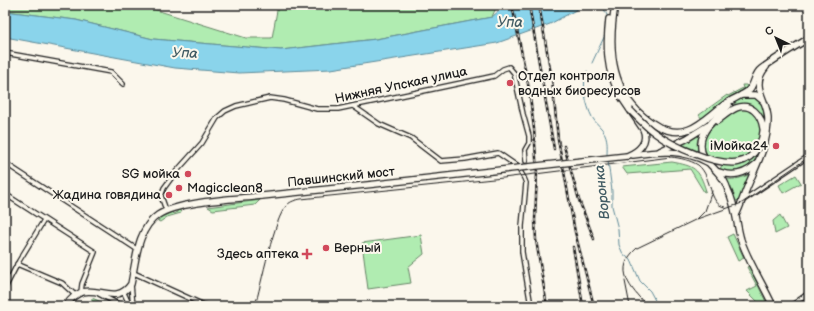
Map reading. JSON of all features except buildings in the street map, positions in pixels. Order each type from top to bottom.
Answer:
[{"type":"main road","points":[[611,5],[607,58],[609,66],[616,88],[643,128],[645,135],[644,143],[637,151],[627,156]]},
{"type":"main road","points":[[615,5],[611,39],[612,62],[617,79],[628,100],[645,119],[669,131],[683,131],[703,122],[726,103],[749,89],[759,70],[809,38]]},
{"type":"main road","points":[[736,215],[766,142],[768,124],[767,111],[759,90],[759,79],[771,62]]},
{"type":"main road","points":[[741,95],[756,95],[763,101]]},
{"type":"main road","points":[[707,162],[702,150],[701,139],[705,131],[734,98]]},
{"type":"main road","points":[[660,151],[686,139],[713,122],[719,120],[736,108],[745,107],[753,109],[761,120],[763,128]]},
{"type":"main road","points":[[630,110],[648,128],[669,142],[689,151],[724,162],[734,163],[742,162],[753,155],[762,138],[767,111]]},
{"type":"main road","points":[[660,151],[686,154],[707,162],[723,174],[736,174],[748,171],[757,164]]},
{"type":"main road","name":"Павшинский мост","points":[[166,210],[184,205],[627,156],[660,151]]},
{"type":"main road","points":[[716,170],[726,184],[734,204],[738,230],[742,242],[773,306]]},
{"type":"main road","points":[[734,204],[742,201]]},
{"type":"main road","points":[[66,306],[71,298],[78,293],[91,292],[114,296],[124,293],[131,284],[138,250],[146,227],[154,218],[166,210]]},
{"type":"street","points":[[5,53],[112,72],[123,84]]},
{"type":"street","name":"Нижняя Упская улица","points":[[166,210],[161,196],[164,188],[175,172],[202,143],[217,118],[225,111],[236,106],[270,98],[322,110],[338,109],[494,76],[502,69],[509,67],[514,72],[529,136],[529,143],[525,150],[526,162]]},
{"type":"street","points":[[353,106],[379,124],[411,138],[441,161],[464,159],[495,153],[501,154],[517,166],[526,183],[522,226],[522,252],[531,306]]},
{"type":"street","points":[[742,201],[809,156]]},
{"type":"street","points":[[5,163],[138,250]]},
{"type":"street","points":[[5,194],[95,252],[78,293],[62,283],[17,264]]},
{"type":"street","points":[[5,288],[17,264],[44,220]]},
{"type":"street","points":[[134,273],[206,306]]},
{"type":"street","points":[[131,284],[131,306]]},
{"type":"street","points":[[124,293],[131,306]]},
{"type":"street","points":[[791,306],[809,293]]},
{"type":"street","points":[[99,294],[122,306]]},
{"type":"green space","points":[[5,5],[140,5],[246,38],[272,38],[278,5],[497,5],[492,17],[376,39],[281,50],[153,39],[76,20],[5,11]]},
{"type":"green space","points":[[742,85],[747,86],[727,99],[702,119],[699,115],[727,95],[728,96],[743,88]]},
{"type":"green space","points":[[746,97],[756,99],[761,103],[763,106],[763,120],[753,107],[729,110],[737,101]]},
{"type":"green space","points":[[744,108],[755,113],[761,128],[759,140],[753,150],[744,158],[733,161],[722,160],[705,154],[703,143],[708,131],[732,111]]},
{"type":"green space","points":[[700,133],[697,143],[698,151],[681,144]]},
{"type":"green space","points":[[760,149],[761,150],[758,156],[754,161],[739,171],[733,172],[720,169],[722,165],[738,165],[748,161]]},
{"type":"green space","points":[[672,162],[686,165],[695,169],[701,177],[706,191],[704,192],[690,169],[627,174],[622,167]]},
{"type":"green space","points":[[750,174],[739,200],[736,201],[726,179],[744,177]]},
{"type":"green space","points":[[796,175],[801,183],[783,193],[779,185]]},
{"type":"green space","points":[[260,200],[255,205],[213,210],[208,207]]},
{"type":"green space","points":[[177,210],[180,210],[181,213],[167,217],[160,222],[158,221],[160,218],[172,212],[173,214],[177,212]]},
{"type":"green space","points":[[780,215],[787,228],[775,234],[773,221]]},
{"type":"green space","points":[[733,234],[744,258],[738,261],[727,237]]},
{"type":"green space","points":[[421,235],[424,254],[408,267],[411,283],[368,289],[362,243]]},
{"type":"green space","points":[[749,266],[768,306],[762,306],[747,291],[757,286],[747,267]]},
{"type":"green space","points":[[92,298],[111,306],[91,306]]},
{"type":"water","name":"Упа","points":[[509,5],[585,5],[550,24],[497,43],[331,69],[239,73],[175,68],[5,37],[5,11],[76,20],[153,39],[281,50],[376,39],[492,17],[501,9]]},
{"type":"waterway","name":"Воронка","points":[[602,5],[607,18]]},
{"type":"waterway","name":"Воронка","points":[[592,63],[605,35]]},
{"type":"waterway","name":"Воронка","points":[[587,71],[584,81],[586,101],[592,117],[605,134],[607,142],[607,156]]},
{"type":"waterway","name":"Воронка","points":[[608,161],[612,191],[612,206],[618,229],[619,245],[623,254],[631,260],[640,281],[650,291],[658,306]]},
{"type":"tram line","points":[[255,306],[268,252],[277,223],[287,205],[299,199],[503,178],[671,157],[698,165],[703,170],[716,201],[725,207]]},
{"type":"tram line","points":[[647,306],[630,286],[625,271],[626,264],[630,256],[637,248],[697,219],[742,203],[809,157]]},
{"type":"tram line","points":[[697,219],[705,211],[712,191]]},
{"type":"tram line","points":[[625,281],[630,306]]},
{"type":"railway","points":[[512,5],[529,89],[534,129],[537,173],[535,220],[536,240],[547,306]]},
{"type":"railway","points":[[529,5],[554,149]]},
{"type":"railway","points":[[539,5],[552,80],[558,139],[575,232],[594,306]]},
{"type":"railway","points":[[564,146],[579,200],[594,239]]},
{"type":"railway","points":[[573,247],[583,306]]},
{"type":"place","name":"Отдел контроля водных биоресурсов","points":[[510,83]]},
{"type":"place","name":"iМойка24","points":[[776,146]]},
{"type":"place","name":"SG мойка","points":[[188,174]]},
{"type":"place","name":"Magicclean8","points":[[179,188]]},
{"type":"place","name":"Жадина говядина","points":[[169,195]]},
{"type":"place","name":"Верный","points":[[326,248]]},
{"type":"place","name":"Здесь аптека","points":[[307,254]]}]
